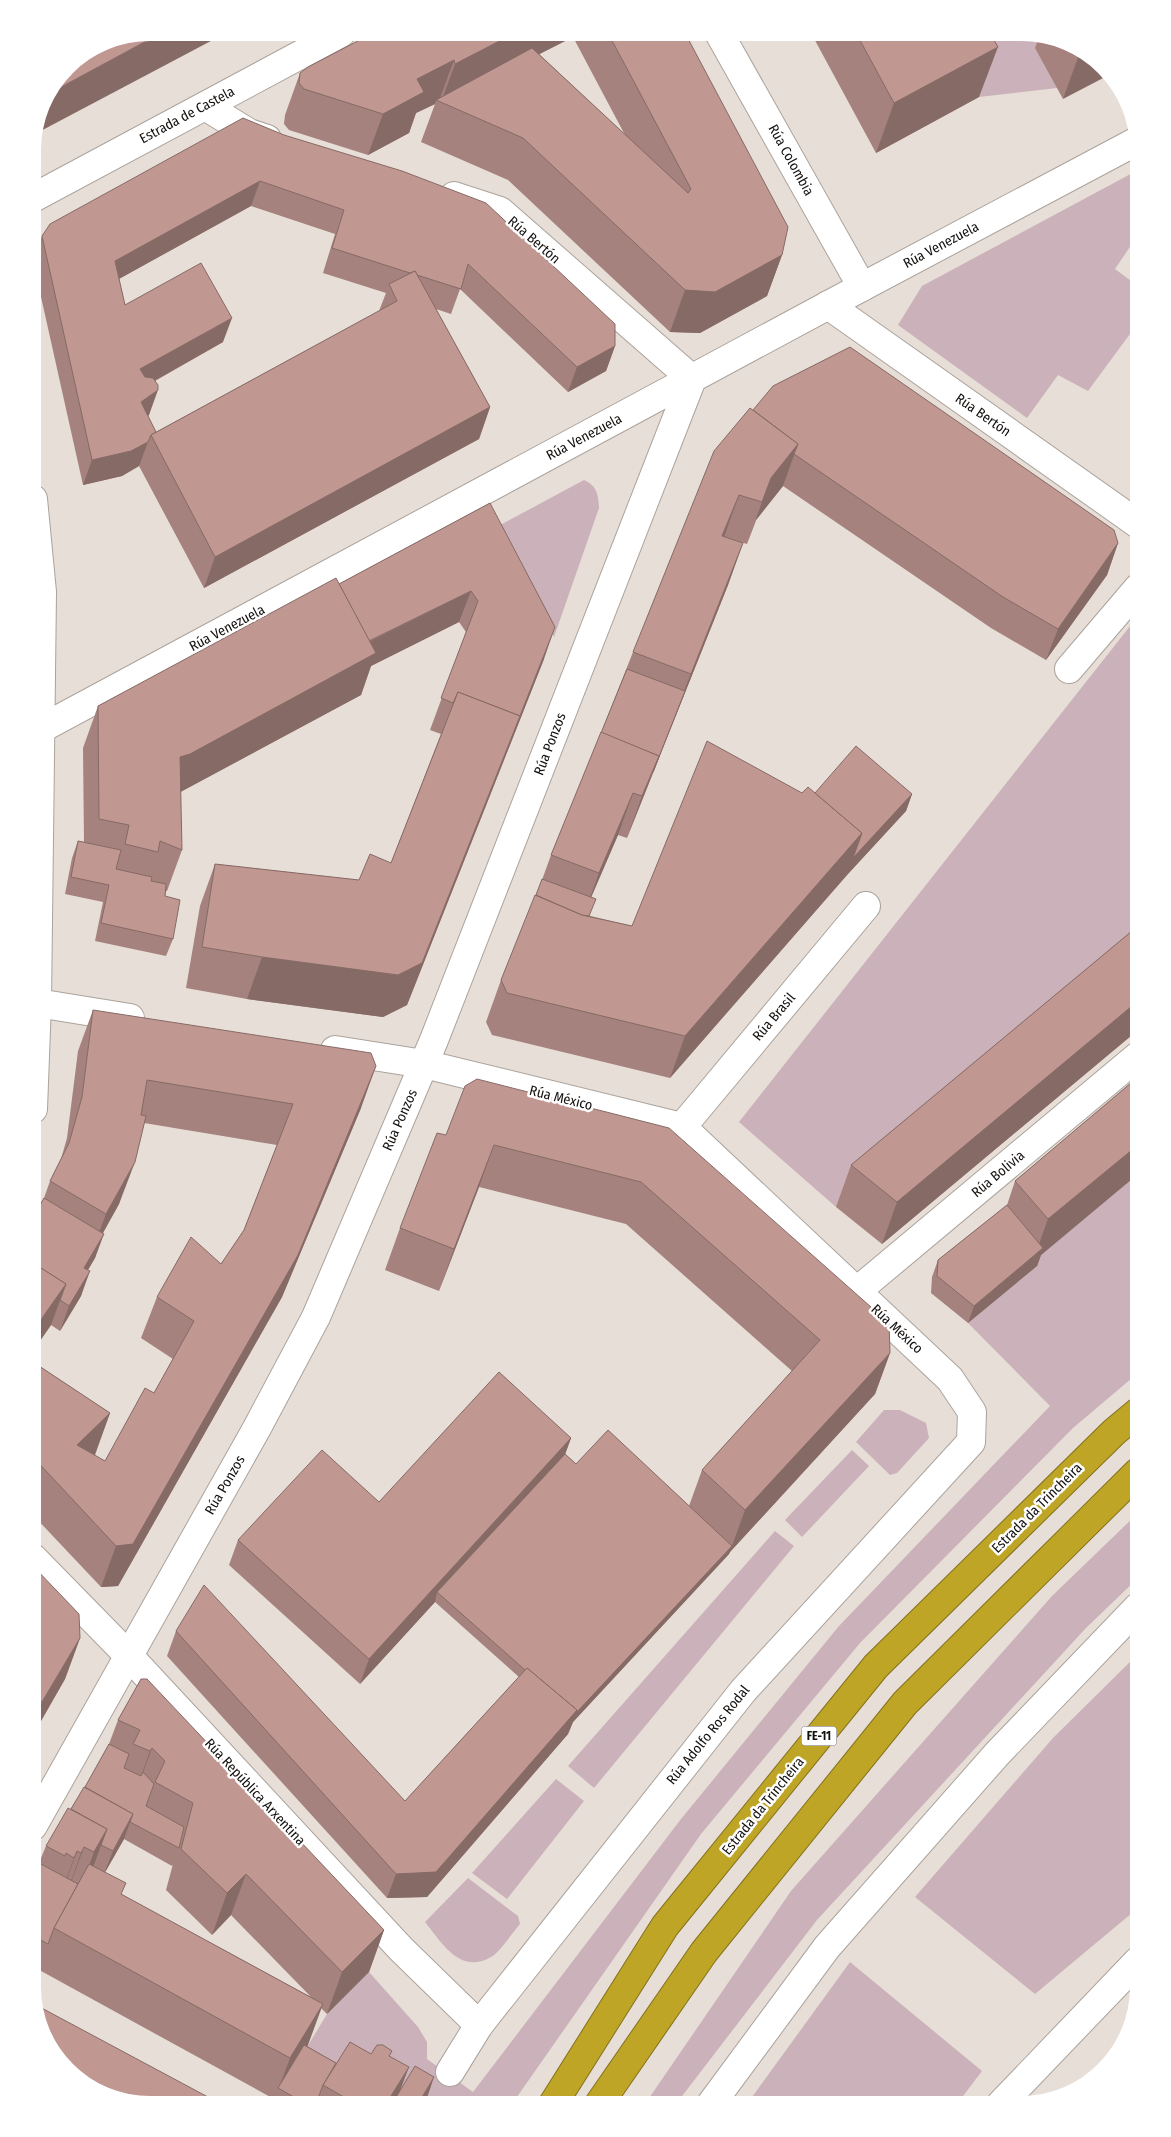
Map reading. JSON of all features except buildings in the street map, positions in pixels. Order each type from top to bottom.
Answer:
[{"type":"highway","name":"Estrada da Trincheira","points":[[558,2096],[666,1926],[876,1666],[1114,1432],[1130,1419]]},
{"type":"highway","points":[[605,2096],[704,1952],[905,1703],[1130,1480]]},
{"type":"street","name":"Estrada de Castela","points":[[41,194],[324,41]]},
{"type":"street","name":"Rúa Colombia","points":[[724,41],[862,286]]},
{"type":"street","points":[[205,106],[249,133],[295,147]]},
{"type":"street","name":"Rúa Venezuela","points":[[41,728],[862,286],[1130,145]]},
{"type":"street","name":"Rúa Bertón","points":[[426,188],[500,211],[692,378]]},
{"type":"street","name":"Rúa Bertón","points":[[828,305],[1130,518]]},
{"type":"street","name":"Rúa Ponzos","points":[[41,1810],[257,1428],[316,1317],[424,1064],[692,378]]},
{"type":"street","points":[[41,582],[41,615]]},
{"type":"street","points":[[1069,669],[1130,597]]},
{"type":"street","name":"Rúa Brasil","points":[[682,1127],[866,906]]},
{"type":"street","points":[[41,1003],[150,1021]]},
{"type":"street","name":"Rúa México","points":[[313,1047],[424,1064],[682,1127],[950,1379],[972,1412]]},
{"type":"street","name":"Rúa Bolivia","points":[[857,1291],[1130,1063]]},
{"type":"street","name":"Rúa Adolfo Ros Rodal","points":[[450,2072],[479,2025],[743,1691],[971,1442],[972,1412]]},
{"type":"street","name":"Rúa República Arxentina","points":[[41,1567],[128,1655],[401,1949],[479,2025]]},
{"type":"street","points":[[717,2096],[827,1947],[997,1754],[1130,1615]]},
{"type":"street","points":[[1009,2096],[1130,1969]]},
{"type":"shaded area","points":[[948,41],[1028,41],[1050,45],[1057,88],[979,97]]},
{"type":"shaded area","points":[[1130,174],[1130,247],[1115,269],[1130,280],[1130,334],[1088,391],[1058,375],[1027,418],[898,325],[922,286]]},
{"type":"shaded area","points":[[584,480],[592,485],[596,491],[599,508],[554,637],[491,530]]},
{"type":"shaded area","points":[[1130,626],[1130,961],[836,1207],[739,1122]]},
{"type":"shaded area","points":[[1130,1181],[1130,1380],[1073,1428],[860,1643],[701,1834],[518,2096],[377,2096],[298,2062],[327,2014],[369,1972],[418,2027],[427,2042],[427,2059],[473,2092],[681,1819],[839,1626],[1050,1406],[968,1323],[1037,1266],[1033,1261]]},
{"type":"shaded area","points":[[884,1410],[900,1410],[926,1423],[929,1438],[897,1473],[890,1475],[856,1442]]},
{"type":"shaded area","points":[[852,1450],[869,1466],[802,1537],[785,1520]]},
{"type":"shaded area","points":[[1130,1521],[1130,1586],[1086,1628],[817,1920],[682,2096],[650,2096],[791,1891],[1052,1596]]},
{"type":"shaded area","points":[[775,1531],[794,1546],[594,1788],[568,1766]]},
{"type":"shaded area","points":[[1130,1662],[1130,1915],[1035,1994],[915,1897],[1053,1738]]},
{"type":"shaded area","points":[[556,1779],[584,1801],[507,1899],[472,1873]]},
{"type":"shaded area","points":[[468,1878],[518,1916],[520,1924],[495,1955],[480,1962],[470,1962],[453,1954],[425,1922]]},
{"type":"shaded area","points":[[850,1962],[982,2071],[963,2096],[753,2096]]}]
